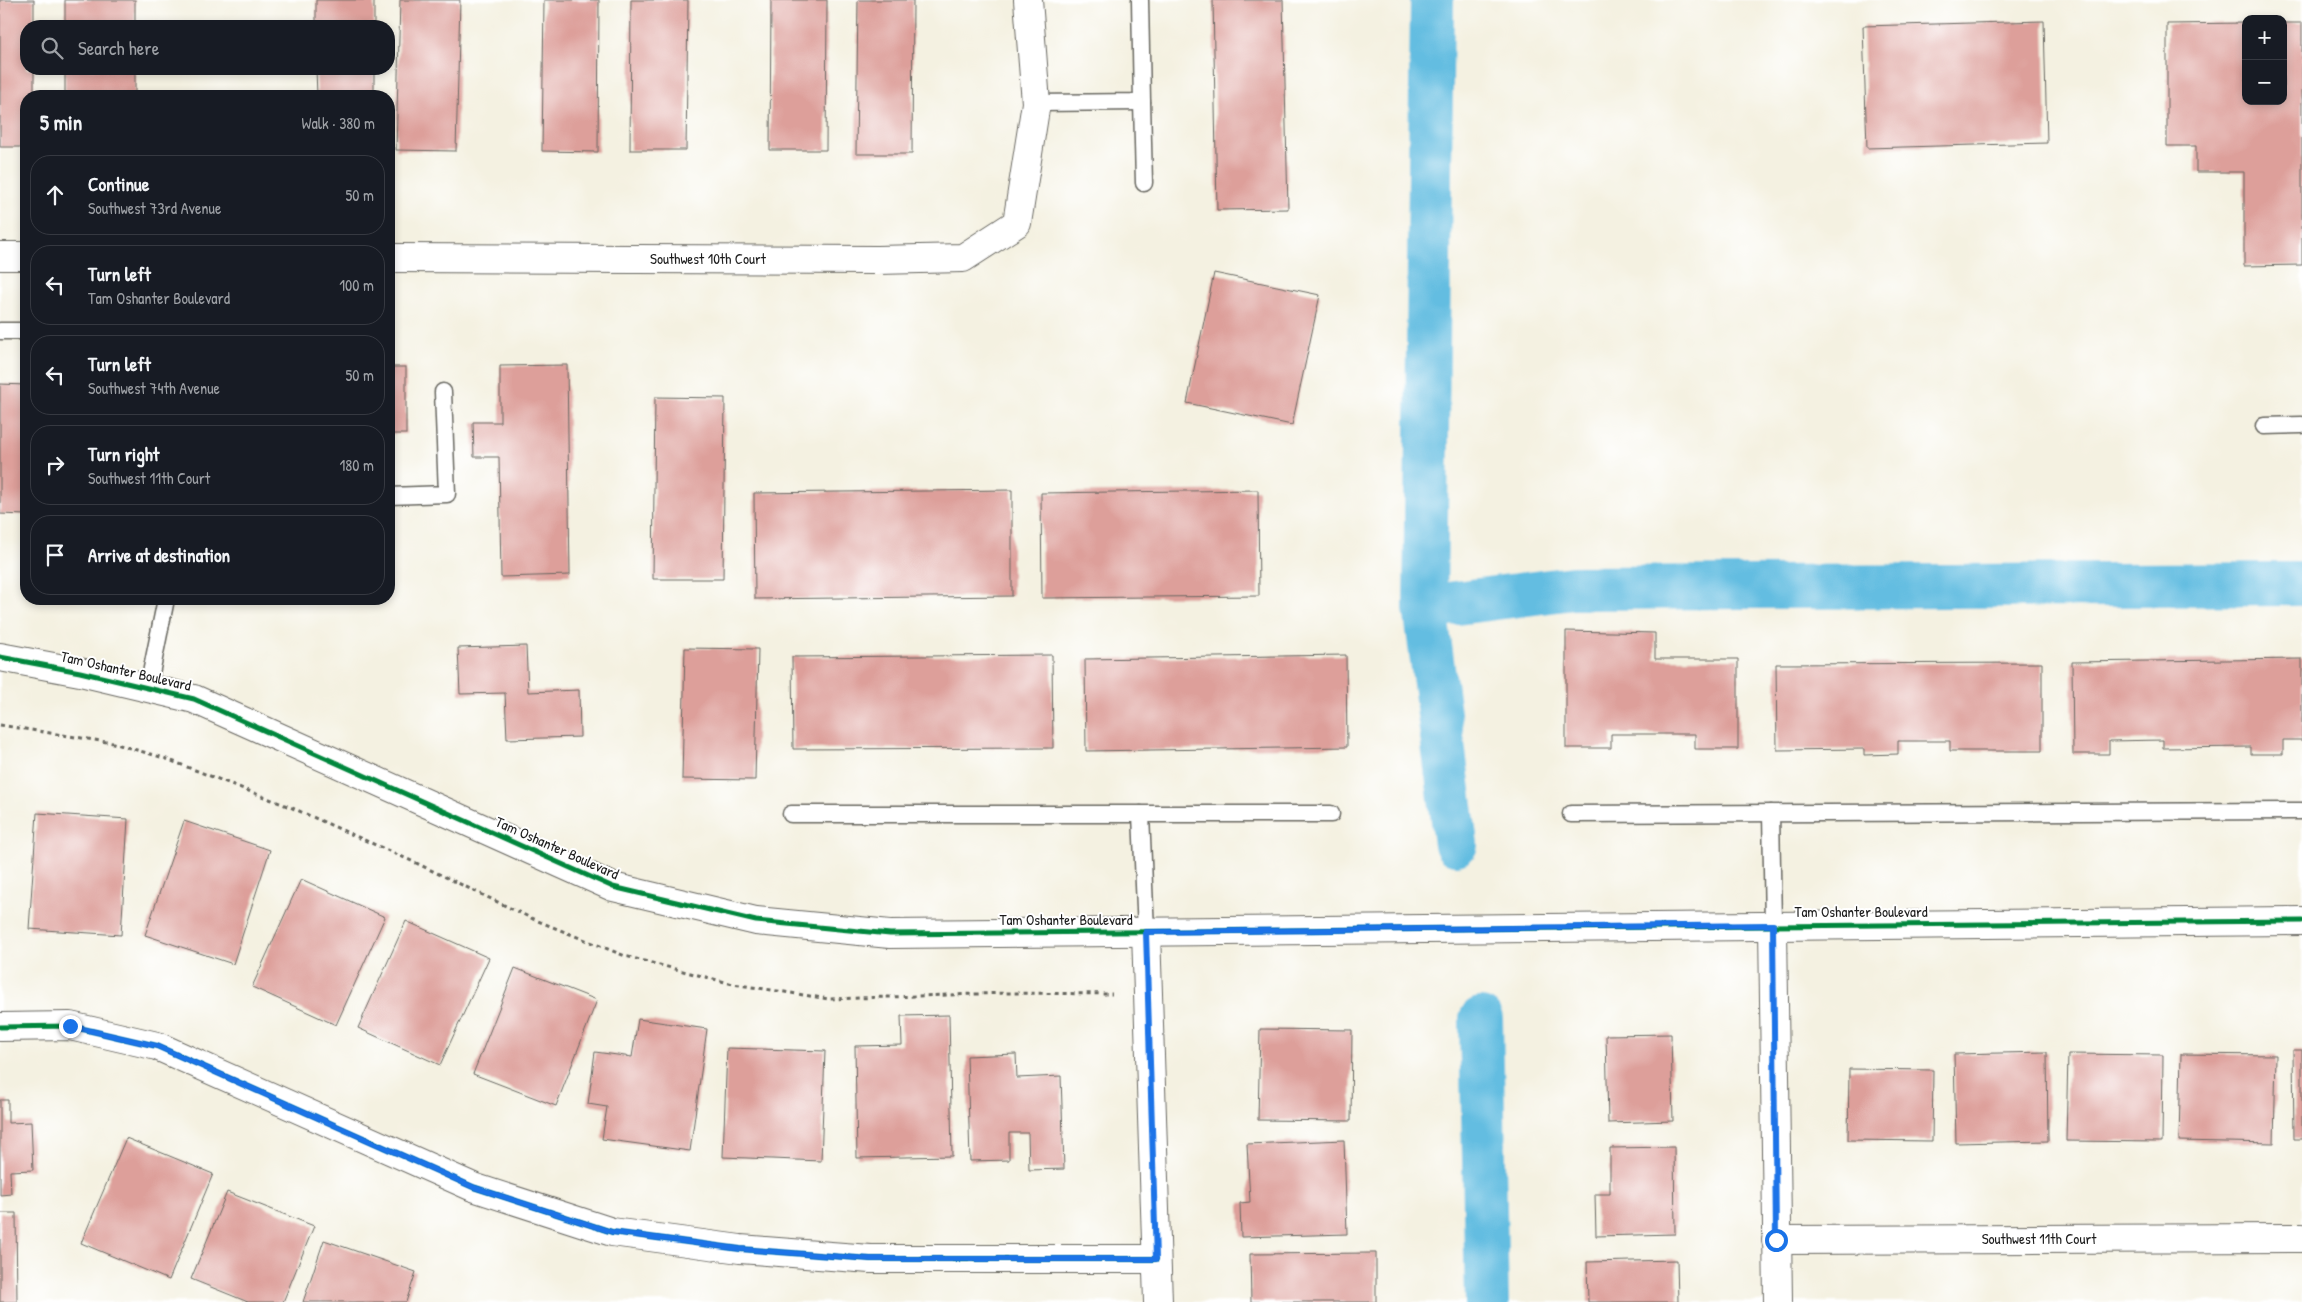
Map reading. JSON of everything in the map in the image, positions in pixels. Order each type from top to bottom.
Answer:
[{"type":"street","points":[[1028,0],[1036,103]]},
{"type":"street","name":"Southwest 10th Court","points":[[395,258],[877,260],[963,258],[1017,223],[1036,103]]},
{"type":"street","points":[[0,256],[20,256]]},
{"type":"street","name":"Tam Oshanter Boulevard","points":[[0,658],[80,672],[194,699],[613,887],[756,921],[890,934],[2302,921]]},
{"type":"street","points":[[1773,925],[1778,1302]]},
{"type":"street","points":[[1146,932],[1158,1302]]},
{"type":"street","points":[[0,1028],[70,1026],[157,1046],[473,1187],[612,1232],[740,1249],[870,1259],[1156,1259]]},
{"type":"street","name":"Southwest 11th Court","points":[[1776,1240],[2302,1238]]},
{"type":"lane","points":[[1140,0],[1144,183]]},
{"type":"lane","points":[[1036,103],[1142,102]]},
{"type":"lane","points":[[0,331],[20,331]]},
{"type":"lane","points":[[395,496],[447,494],[444,392]]},
{"type":"lane","points":[[2264,426],[2302,425]]},
{"type":"lane","points":[[148,688],[165,605]]},
{"type":"lane","points":[[1571,814],[2302,812]]},
{"type":"lane","points":[[1771,813],[1773,925]]},
{"type":"lane","points":[[791,814],[1331,814]]},
{"type":"lane","points":[[1141,814],[1146,932]]},
{"type":"building","points":[[0,0],[34,0],[34,20],[20,20],[20,75],[34,75],[34,90],[20,90],[20,147],[0,147]]},
{"type":"building","points":[[65,0],[135,0],[135,20],[65,20]]},
{"type":"building","points":[[316,0],[374,0],[374,20],[316,20]]},
{"type":"building","points":[[400,0],[460,0],[456,151],[396,150]]},
{"type":"building","points":[[544,0],[599,0],[598,152],[542,151]]},
{"type":"building","points":[[631,0],[688,0],[686,150],[630,150]]},
{"type":"building","points":[[771,0],[827,0],[826,150],[770,150]]},
{"type":"building","points":[[858,0],[913,0],[912,154],[856,154]]},
{"type":"building","points":[[1213,0],[1283,0],[1288,209],[1217,210]]},
{"type":"building","points":[[2044,21],[2047,143],[1867,148],[1863,26]]},
{"type":"building","points":[[2242,23],[2242,105],[2287,105],[2287,23],[2302,23],[2302,265],[2244,266],[2244,172],[2196,172],[2196,146],[2167,146],[2167,24]]},
{"type":"building","points":[[65,75],[135,75],[135,90],[65,90]]},
{"type":"building","points":[[316,75],[374,75],[374,90],[317,90]]},
{"type":"building","points":[[1214,273],[1320,295],[1292,425],[1187,403]]},
{"type":"building","points":[[567,365],[570,575],[501,577],[499,457],[474,457],[473,422],[500,422],[500,366]]},
{"type":"building","points":[[395,367],[406,367],[406,434],[395,434]]},
{"type":"building","points":[[0,384],[20,385],[20,515],[0,514]]},
{"type":"building","points":[[655,397],[725,398],[723,579],[653,579]]},
{"type":"building","points":[[1012,490],[1012,596],[755,599],[754,493]]},
{"type":"building","points":[[1258,490],[1259,596],[1042,598],[1041,493]]},
{"type":"building","points":[[1566,631],[1655,633],[1655,659],[1738,659],[1738,749],[1695,749],[1695,734],[1611,734],[1611,748],[1566,748]]},
{"type":"building","points":[[526,646],[528,692],[579,690],[580,737],[507,739],[505,693],[460,694],[458,648]]},
{"type":"building","points":[[685,648],[758,649],[755,780],[682,779]]},
{"type":"building","points":[[1052,655],[1053,748],[793,749],[792,657]]},
{"type":"building","points":[[1346,655],[1347,747],[1086,751],[1085,659]]},
{"type":"building","points":[[2302,659],[2302,740],[2283,740],[2283,754],[2251,754],[2251,747],[2163,748],[2163,740],[2109,741],[2109,754],[2073,754],[2072,662]]},
{"type":"building","points":[[2042,663],[2042,751],[1950,751],[1950,741],[1898,741],[1898,754],[1864,755],[1864,749],[1777,750],[1776,664]]},
{"type":"building","points":[[37,813],[128,819],[121,935],[29,929]]},
{"type":"building","points":[[184,821],[270,850],[233,964],[145,935]]},
{"type":"building","points":[[301,879],[385,917],[336,1025],[252,987]]},
{"type":"building","points":[[406,921],[489,958],[440,1065],[358,1028]]},
{"type":"building","points":[[515,968],[597,1000],[556,1106],[473,1074]]},
{"type":"building","points":[[949,1015],[952,1156],[857,1158],[855,1046],[902,1045],[901,1016]]},
{"type":"building","points":[[638,1019],[707,1029],[690,1151],[602,1139],[607,1107],[588,1104],[595,1052],[632,1057]]},
{"type":"building","points":[[1260,1029],[1352,1030],[1351,1121],[1258,1120]]},
{"type":"building","points":[[1671,1034],[1673,1121],[1608,1123],[1606,1035]]},
{"type":"building","points":[[727,1048],[825,1051],[821,1161],[723,1157]]},
{"type":"building","points":[[2293,1050],[2302,1050],[2302,1139],[2294,1139]]},
{"type":"building","points":[[2047,1052],[2048,1141],[1956,1143],[1954,1054]]},
{"type":"building","points":[[1016,1054],[1017,1078],[1061,1076],[1064,1169],[1029,1170],[1028,1133],[1009,1133],[1009,1160],[970,1161],[967,1056]]},
{"type":"building","points":[[2068,1054],[2163,1055],[2162,1142],[2066,1141]]},
{"type":"building","points":[[2181,1054],[2276,1055],[2274,1143],[2179,1141]]},
{"type":"building","points":[[1849,1069],[1933,1070],[1932,1141],[1848,1140]]},
{"type":"building","points":[[0,1100],[8,1100],[8,1123],[31,1122],[33,1170],[10,1171],[11,1194],[0,1195]]},
{"type":"building","points":[[126,1138],[213,1174],[169,1280],[81,1243]]},
{"type":"building","points":[[1344,1140],[1347,1234],[1241,1237],[1240,1203],[1250,1202],[1247,1144]]},
{"type":"building","points":[[1674,1147],[1675,1234],[1596,1236],[1595,1194],[1610,1194],[1610,1148]]},
{"type":"building","points":[[227,1192],[314,1226],[283,1302],[248,1302],[191,1279]]},
{"type":"building","points":[[0,1213],[16,1213],[17,1302],[0,1302]]},
{"type":"building","points":[[324,1240],[416,1272],[406,1302],[303,1302]]},
{"type":"building","points":[[1376,1253],[1376,1302],[1251,1302],[1250,1254]]},
{"type":"building","points":[[1677,1260],[1678,1302],[1588,1302],[1587,1262]]},
{"type":"waterway","points":[[1425,607],[1432,0]]},
{"type":"waterway","points":[[1456,844],[1425,607],[1573,588],[2302,584]]},
{"type":"waterway","points":[[1481,1019],[1487,1302]]},
{"type":"cycle path","points":[[0,657],[80,672],[194,699],[613,887],[756,921],[890,934],[2302,921]]},
{"type":"cycle path","points":[[0,1027],[70,1026],[157,1046],[473,1187],[612,1232],[740,1249],[870,1259],[1156,1259]]},
{"type":"route","points":[[70,1026],[157,1046],[473,1187],[612,1232],[740,1249],[870,1259],[1156,1259],[1146,932],[1773,925],[1776,1240]]}]
